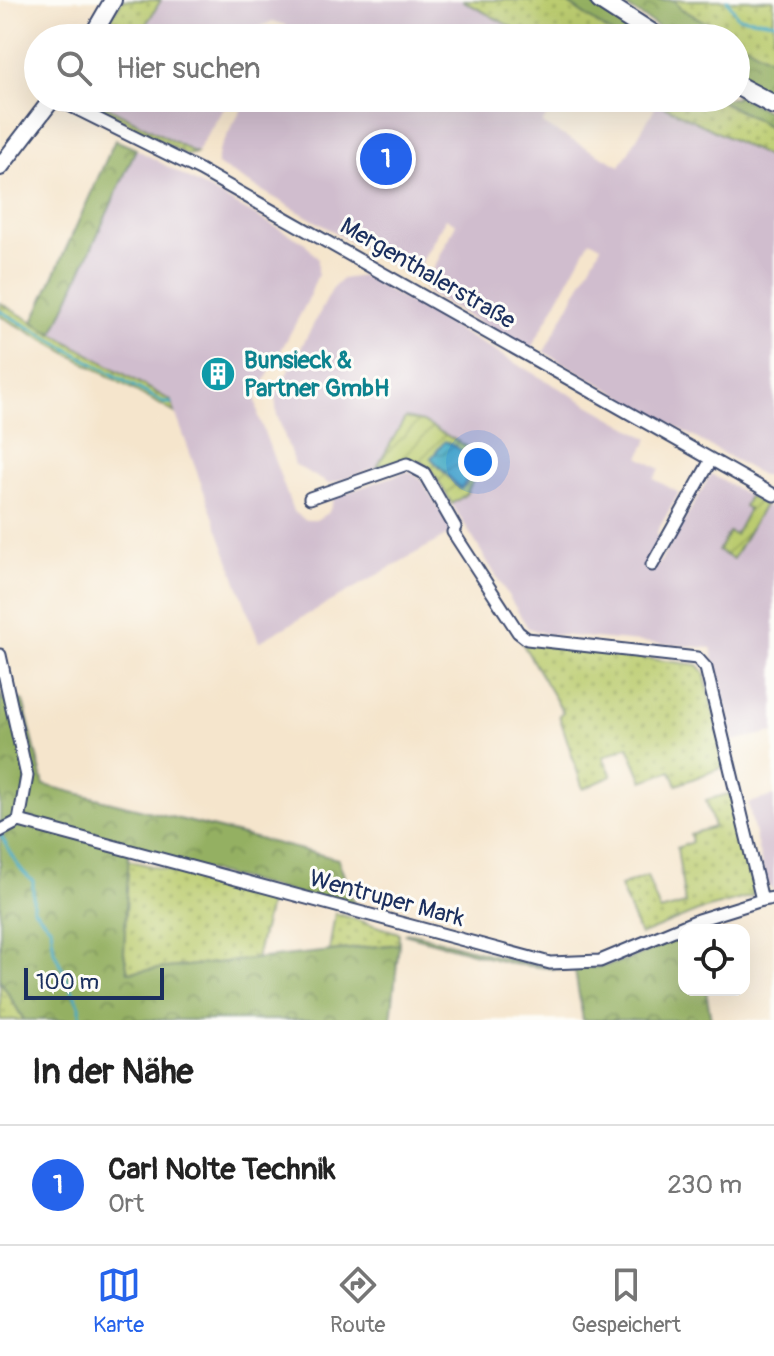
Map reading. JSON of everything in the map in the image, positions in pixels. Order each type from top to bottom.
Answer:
[{"type":"main road","points":[[99,24],[113,0]]},
{"type":"main road","points":[[600,0],[637,24]]},
{"type":"main road","points":[[750,92],[774,105]]},
{"type":"main road","points":[[0,167],[43,112]]},
{"type":"street","name":"Mergenthalerstraße","points":[[82,112],[214,177],[774,495]]},
{"type":"street","points":[[652,565],[711,460]]},
{"type":"street","name":"Wentruper Mark","points":[[19,821],[550,963],[600,961],[698,920],[768,899],[706,668],[697,658],[527,639],[518,632],[454,530],[424,473],[407,464],[310,498]]},
{"type":"street","points":[[0,655],[27,776],[19,821],[2,830]]},
{"type":"shaded area","points":[[161,0],[462,0],[506,24],[282,24],[273,21],[266,24],[146,24]]},
{"type":"shaded area","points":[[111,112],[221,112],[196,153]]},
{"type":"shaded area","points":[[240,112],[549,112],[542,124],[620,166],[653,112],[676,112],[774,160],[774,476],[761,475],[544,352],[601,246],[590,240],[531,349],[524,348],[429,294],[424,288],[456,224],[446,218],[413,277],[217,165],[219,150]]},
{"type":"shaded area","points":[[136,149],[305,243],[318,259],[318,274],[307,302],[265,380],[266,386],[261,384],[256,399],[259,418],[293,511],[305,520],[316,520],[329,512],[334,497],[408,471],[420,478],[453,532],[259,642],[171,401],[53,334]]},
{"type":"shaded area","points":[[362,276],[649,439],[639,457],[660,469],[654,479],[679,493],[657,532],[660,542],[657,567],[711,474],[749,496],[744,506],[749,509],[734,535],[719,551],[732,559],[764,505],[774,510],[774,732],[733,741],[711,648],[546,634],[528,628],[452,504],[466,494],[405,418],[377,467],[329,484],[295,465],[277,415],[275,396],[333,288],[342,279]]},
{"type":"shaded area","points":[[774,796],[773,890],[765,880],[748,803]]},
{"type":"green space","points":[[122,0],[161,0],[146,24],[108,24]]},
{"type":"green space","points":[[462,0],[563,0],[598,24],[506,24]]},
{"type":"green space","points":[[563,0],[586,0],[621,24],[598,24]]},
{"type":"green space","points":[[616,0],[674,0],[680,8],[709,24],[654,24]]},
{"type":"green space","points":[[674,0],[774,0],[774,62],[750,48],[750,24],[708,24],[680,8]]},
{"type":"green space","points":[[750,47],[774,61],[774,97],[750,83]]},
{"type":"green space","points":[[750,102],[774,115],[774,129],[742,112],[750,112]]},
{"type":"green space","points":[[108,112],[117,112],[196,153],[187,155]]},
{"type":"green space","points":[[676,112],[742,112],[774,129],[774,160]]},
{"type":"green space","points":[[115,140],[136,149],[53,334],[33,322]]},
{"type":"green space","points":[[0,303],[171,401],[175,413],[0,316]]},
{"type":"green space","points":[[405,418],[423,422],[485,457],[466,494],[452,504],[424,464],[406,460],[377,467]],"holes":[[[431,458],[478,460],[466,485],[459,489]]]},
{"type":"green space","points":[[749,496],[764,505],[733,559],[718,551],[729,532],[735,535],[749,509],[744,506]]},
{"type":"green space","points":[[522,643],[698,665],[704,672],[726,766],[677,785],[671,771],[643,781],[628,746],[603,757],[612,776],[583,789],[559,715],[563,712]]},
{"type":"green space","points":[[0,683],[3,701],[23,700],[44,785],[338,859],[356,909],[129,850],[124,953],[128,972],[399,944],[391,1020],[24,1020],[0,980]]},
{"type":"green space","points":[[732,793],[754,886],[752,896],[698,911],[640,935],[620,886],[647,876],[660,911],[685,904],[677,848],[692,842],[690,834],[714,827],[706,800]]},
{"type":"green space","points":[[127,860],[271,896],[256,959],[128,972],[124,953]]},
{"type":"green space","points":[[335,913],[399,933],[399,944],[329,951]]},
{"type":"green space","points":[[411,933],[528,963],[575,968],[620,962],[678,937],[678,996],[707,996],[711,1020],[583,1020],[575,971],[512,964],[404,934]]},
{"type":"green space","points":[[0,980],[24,1020],[0,1020]]},
{"type":"water","points":[[445,441],[478,460],[461,489],[431,458]]},
{"type":"waterway","points":[[727,0],[738,17],[774,22]]},
{"type":"waterway","points":[[0,311],[164,403],[171,403]]},
{"type":"waterway","points":[[0,833],[18,865],[33,881],[33,908],[51,928],[54,951],[80,1007],[80,1020]]},
{"type":"place","name":"Carl Nolte Technik","points":[[386,159]]},
{"type":"place","name":"Bunsieck & Partner GmbH","points":[[218,374]]}]
